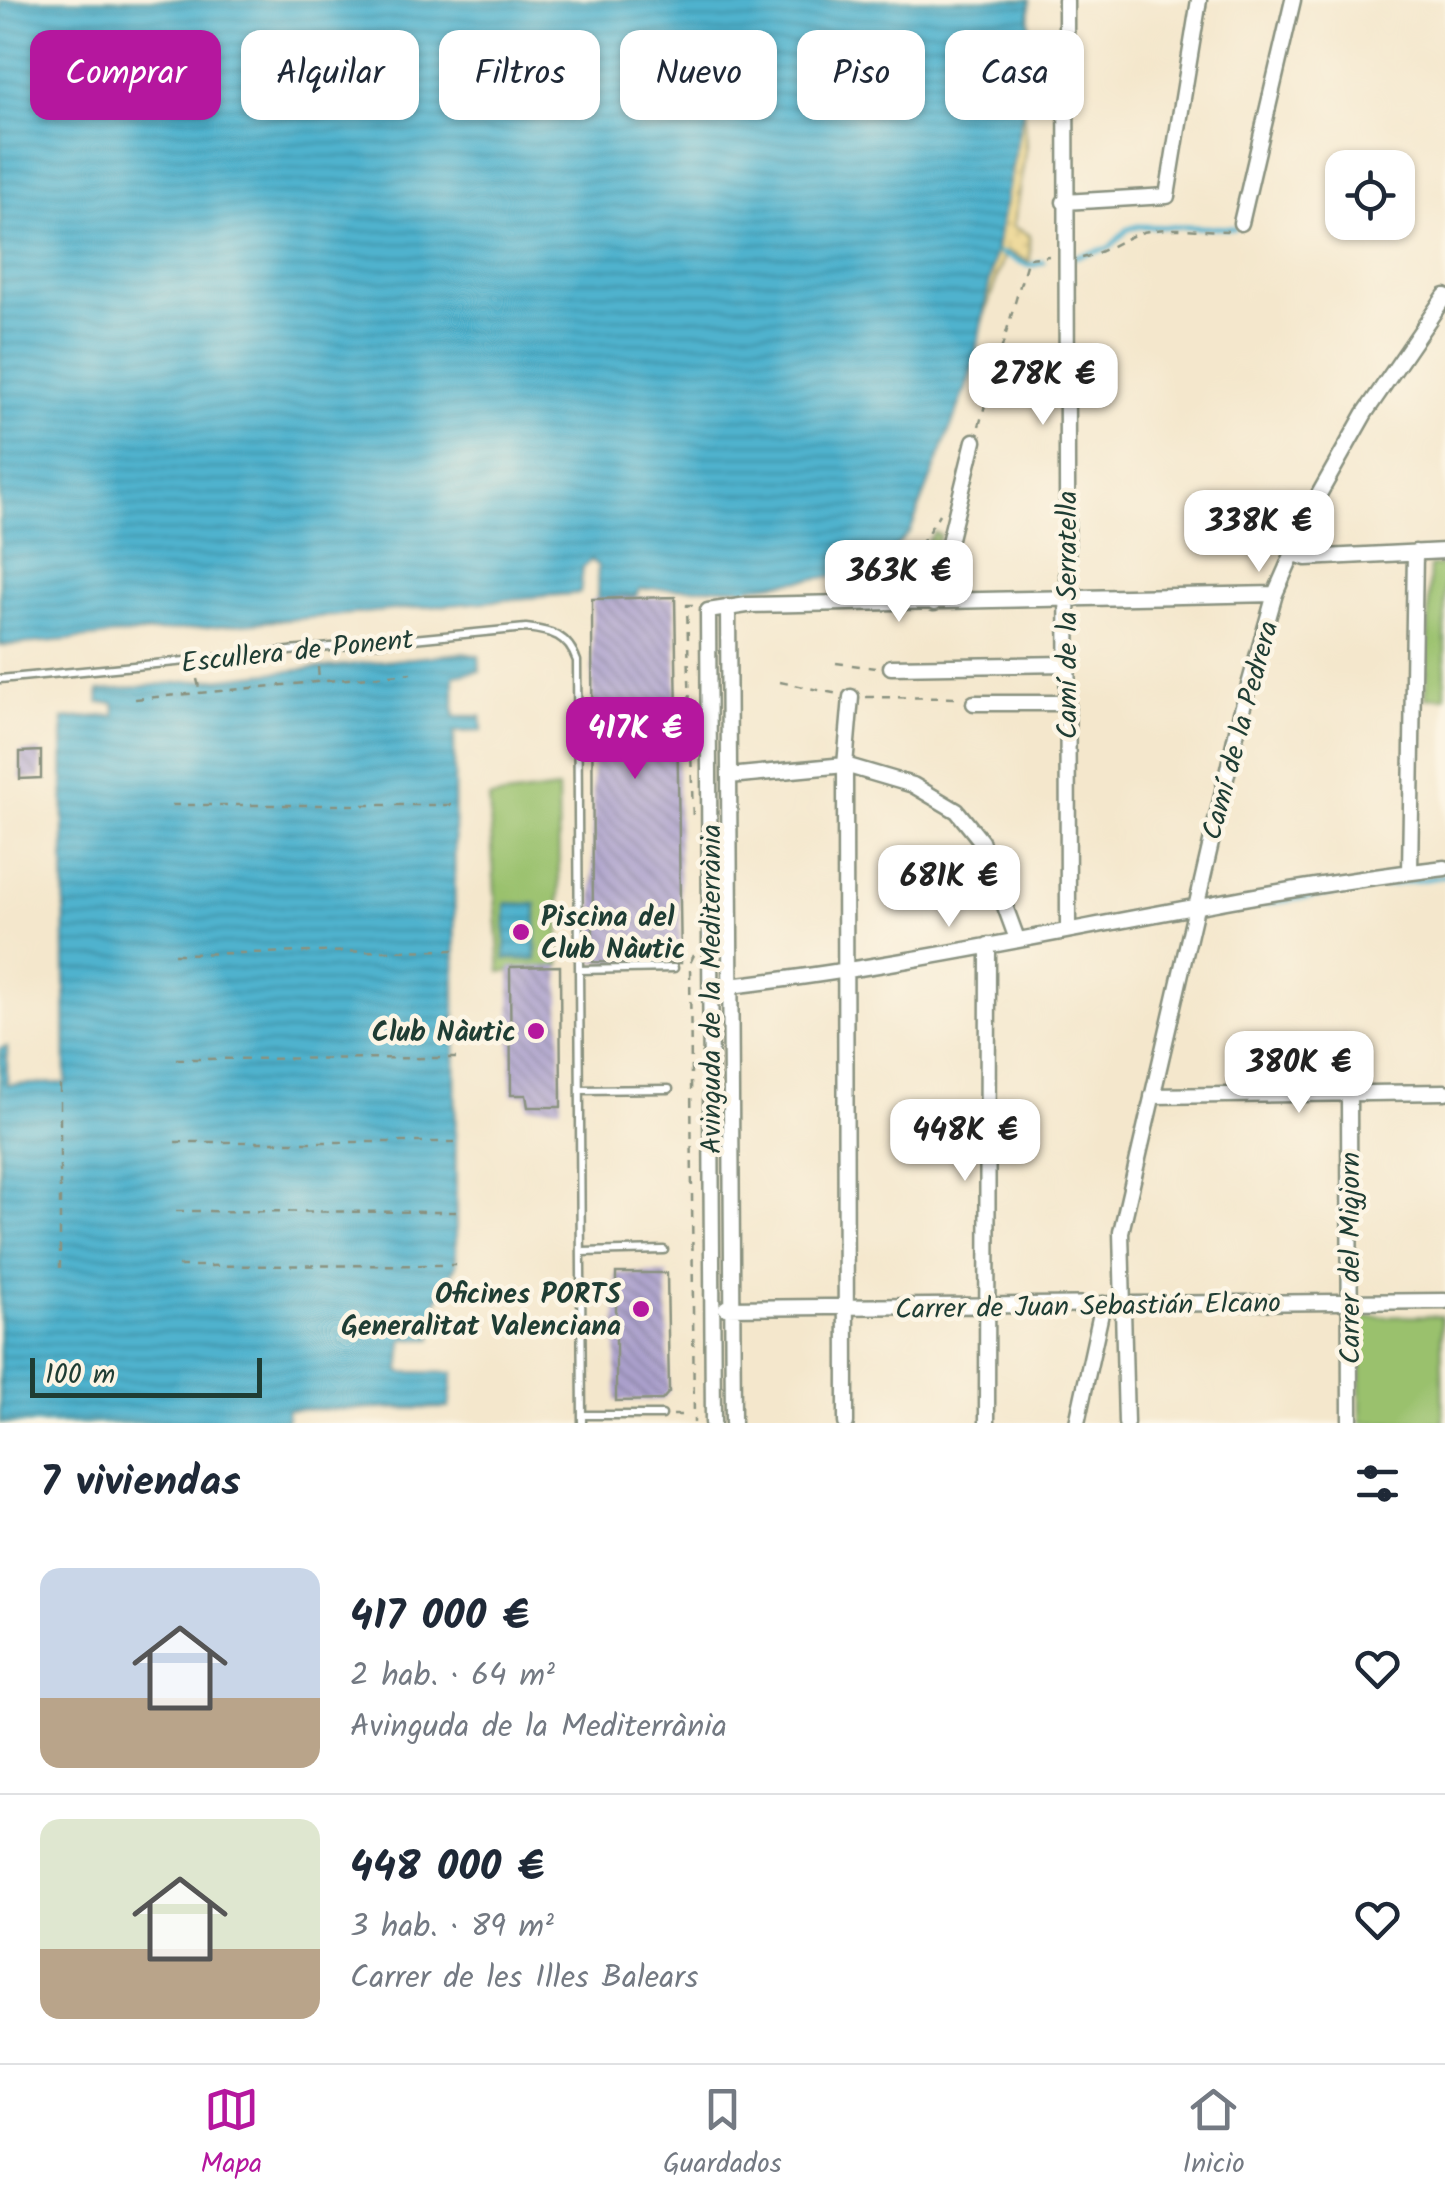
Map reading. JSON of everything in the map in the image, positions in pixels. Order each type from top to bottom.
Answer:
[{"type":"street","name":"Camí de la Serratella","points":[[1066,0],[1068,929]]},
{"type":"street","points":[[1064,202],[1167,196],[1200,0]]},
{"type":"street","points":[[1240,224],[1293,0]]},
{"type":"street","name":"Camí de la Pedrera","points":[[1126,1423],[1122,1232],[1193,908],[1275,594],[1327,479],[1439,315],[1445,296]]},
{"type":"street","points":[[934,603],[974,441]]},
{"type":"street","points":[[1292,553],[1306,558],[1445,551]]},
{"type":"street","points":[[1410,872],[1416,552]]},
{"type":"street","points":[[728,608],[1275,594]]},
{"type":"street","name":"Avinguda de la Mediterrània","points":[[714,1423],[708,611],[728,608],[733,1423]]},
{"type":"street","points":[[891,667],[1067,664]]},
{"type":"street","points":[[846,1423],[845,765],[851,697]]},
{"type":"street","points":[[974,704],[1066,702]]},
{"type":"street","points":[[729,776],[845,765],[914,785],[957,811],[981,841],[1017,939]]},
{"type":"street","points":[[710,988],[846,974],[1068,929],[1445,868]]},
{"type":"street","points":[[988,945],[988,1423]]},
{"type":"street","points":[[1152,1096],[1445,1092]]},
{"type":"street","name":"Carrer del Migjorn","points":[[1349,1093],[1350,1423]]},
{"type":"street","name":"Carrer de Juan Sebastián Elcano","points":[[712,1309],[1445,1301]]},
{"type":"street","points":[[1077,1423],[1103,1304]]},
{"type":"lane","name":"Escullera de Ponent","points":[[0,679],[526,628],[552,631],[571,644],[577,661],[579,970]]},
{"type":"lane","points":[[662,1415],[582,1419],[579,970],[674,968]]},
{"type":"lane","points":[[580,1090],[669,1089]]},
{"type":"lane","points":[[582,1252],[664,1250]]},
{"type":"path","points":[[974,441],[1028,258],[1064,258],[1109,251],[1132,236],[1147,233],[1235,231],[1240,224]]},
{"type":"path","points":[[853,574],[859,591],[889,577],[932,530],[943,504]]},
{"type":"path","points":[[901,543],[914,554]]},
{"type":"path","points":[[879,563],[889,577]]},
{"type":"path","points":[[695,826],[691,814],[687,605],[702,604]]},
{"type":"path","points":[[836,664],[891,667]]},
{"type":"path","points":[[318,667],[319,681]]},
{"type":"path","points":[[135,700],[411,673]]},
{"type":"path","points":[[197,679],[200,692]]},
{"type":"path","points":[[780,682],[851,697],[974,698],[974,704]]},
{"type":"path","points":[[171,805],[454,806]]},
{"type":"path","points":[[174,954],[455,950]]},
{"type":"path","points":[[694,1423],[690,963],[696,951]]},
{"type":"path","points":[[176,1059],[456,1058]]},
{"type":"path","points":[[60,1084],[60,1268]]},
{"type":"path","points":[[176,1142],[457,1142]]},
{"type":"path","points":[[176,1211],[456,1212]]},
{"type":"path","points":[[178,1266],[456,1265]]},
{"type":"sand","points":[[1020,120],[1024,120],[1026,147],[1013,227],[1030,235],[1030,262],[1006,251],[980,328]]},
{"type":"green space","points":[[934,532],[940,535],[922,575],[905,586],[882,591],[879,586],[923,550]]},
{"type":"green space","points":[[1445,565],[1445,697],[1426,698],[1430,566]]},
{"type":"green space","points":[[558,789],[560,966],[500,972],[489,798]]},
{"type":"green space","points":[[1441,1316],[1443,1423],[1361,1423],[1360,1317]]},
{"type":"water","points":[[0,0],[1030,0],[1029,30],[945,30],[945,120],[1021,120],[972,373],[910,532],[879,563],[853,574],[745,587],[639,589],[636,596],[597,599],[598,566],[591,560],[583,567],[580,593],[0,646]]},
{"type":"water","points":[[463,653],[479,656],[480,671],[454,675],[454,716],[481,716],[482,731],[454,732],[456,1265],[437,1301],[432,1339],[403,1339],[400,1372],[453,1373],[449,1408],[287,1410],[287,1423],[0,1423],[0,1048],[7,1047],[7,1085],[66,1083],[63,719],[115,715],[114,703],[99,703],[98,691]]},
{"type":"water","name":"Piscina del Club Nàutic","points":[[506,903],[536,904],[536,960],[505,959]]},
{"type":"building","points":[[675,597],[681,963],[593,962],[592,599]]},
{"type":"building","points":[[41,751],[41,778],[20,779],[20,752]]},
{"type":"building","name":"Club Nàutic","points":[[560,966],[561,1107],[528,1107],[526,1095],[511,1095],[510,967]]},
{"type":"building","points":[[616,1273],[667,1273],[669,1392],[662,1400],[616,1401]]},
{"type":"waterway","points":[[1073,257],[1109,248],[1128,229],[1137,226],[1235,228]]},
{"type":"waterway","points":[[1000,253],[1030,266],[1043,262]]},
{"type":"waterway","points":[[743,592],[745,587]]},
{"type":"waterway","points":[[1258,905],[1445,876]]},
{"type":"place","name":"Piscina del Club Nàutic","points":[[521,932]]},
{"type":"place","name":"Club Nàutic","points":[[536,1031]]},
{"type":"place","name":"Oficines PORTS Generalitat Valenciana","points":[[641,1309]]}]
